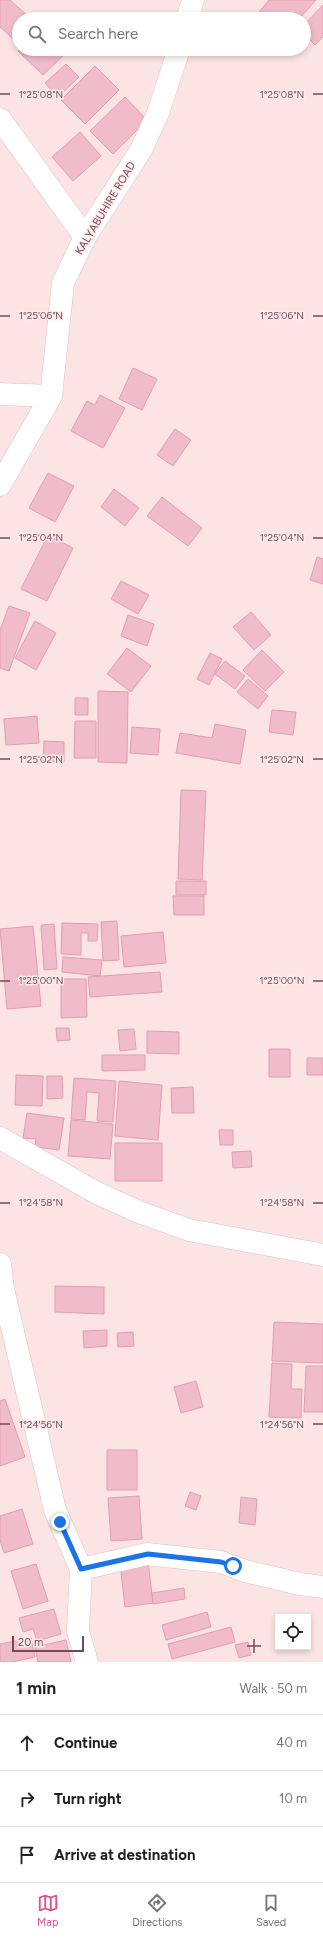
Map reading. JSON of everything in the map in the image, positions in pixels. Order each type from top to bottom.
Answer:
[{"type":"street","points":[[189,12],[193,0]]},
{"type":"street","name":"KALYABUHIRE ROAD","points":[[52,396],[63,283],[85,237],[141,150],[158,113],[177,56]]},
{"type":"street","points":[[0,119],[85,237]]},
{"type":"street","points":[[0,394],[52,396],[0,485]]},
{"type":"street","points":[[0,1138],[97,1193],[139,1212],[189,1230],[323,1255]]},
{"type":"street","points":[[0,1264],[1,1289],[55,1510],[81,1569],[78,1631],[87,1662]]},
{"type":"street","points":[[81,1569],[148,1554],[221,1562],[245,1571],[300,1584],[323,1587]]},
{"type":"building","points":[[0,0],[10,0],[23,12],[12,12],[12,38],[0,27]]},
{"type":"building","points":[[269,0],[316,0],[305,12],[259,12]]},
{"type":"building","points":[[323,5],[323,37],[315,45],[311,41],[311,18]]},
{"type":"building","points":[[23,56],[63,56],[43,75]]},
{"type":"building","points":[[66,64],[79,77],[58,97],[45,83]]},
{"type":"building","points":[[95,66],[119,90],[85,124],[61,100]]},
{"type":"building","points":[[125,97],[147,120],[113,154],[90,131]]},
{"type":"building","points":[[80,132],[101,156],[73,181],[52,157]]},
{"type":"building","points":[[133,368],[157,379],[142,410],[119,399]]},
{"type":"building","points":[[100,395],[125,408],[103,448],[71,431],[87,401],[95,405]]},
{"type":"building","points":[[175,429],[191,440],[173,466],[157,455]]},
{"type":"building","points":[[48,473],[74,486],[55,522],[29,508]]},
{"type":"building","points":[[114,489],[139,508],[125,526],[101,507]]},
{"type":"building","points":[[162,497],[202,528],[188,546],[147,516]]},
{"type":"building","points":[[48,535],[73,548],[47,601],[21,589]]},
{"type":"building","points":[[317,557],[323,559],[323,584],[310,580]]},
{"type":"building","points":[[121,581],[149,595],[138,614],[111,599]]},
{"type":"building","points":[[9,606],[30,613],[9,671],[0,668],[0,630]]},
{"type":"building","points":[[251,612],[271,635],[254,650],[233,627]]},
{"type":"building","points":[[128,615],[154,624],[147,646],[121,636]]},
{"type":"building","points":[[35,621],[56,633],[36,670],[15,658]]},
{"type":"building","points":[[127,648],[151,666],[131,692],[107,674]]},
{"type":"building","points":[[262,650],[284,672],[265,691],[243,670]]},
{"type":"building","points":[[210,653],[222,659],[209,685],[197,679]]},
{"type":"building","points":[[225,661],[245,676],[235,689],[215,674]]},
{"type":"building","points":[[248,679],[268,696],[258,709],[237,692]]},
{"type":"building","points":[[98,691],[128,692],[127,763],[98,762]]},
{"type":"building","points":[[75,698],[88,698],[88,715],[75,715]]},
{"type":"building","points":[[272,710],[296,712],[293,735],[269,732]]},
{"type":"building","points":[[37,716],[39,743],[6,745],[4,719]]},
{"type":"building","points":[[75,721],[96,721],[96,758],[74,758]]},
{"type":"building","points":[[215,724],[246,730],[240,764],[176,753],[180,733],[212,738]]},
{"type":"building","points":[[132,727],[160,729],[158,755],[130,753]]},
{"type":"building","points":[[44,741],[64,742],[64,762],[43,761]]},
{"type":"building","points":[[181,790],[206,791],[202,880],[178,879]]},
{"type":"building","points":[[176,881],[206,881],[206,895],[176,895]]},
{"type":"building","points":[[173,896],[204,896],[204,915],[174,915]]},
{"type":"building","points":[[117,921],[119,960],[103,961],[101,922]]},
{"type":"building","points":[[62,923],[98,924],[97,941],[88,941],[88,933],[81,933],[81,955],[61,954]]},
{"type":"building","points":[[54,924],[57,969],[44,970],[41,925]]},
{"type":"building","points":[[33,926],[41,1006],[7,1009],[0,929]]},
{"type":"building","points":[[163,932],[166,963],[124,967],[121,936]]},
{"type":"building","points":[[63,957],[102,960],[100,976],[62,972]]},
{"type":"building","points":[[160,972],[162,992],[90,997],[88,977]]},
{"type":"building","points":[[61,979],[86,979],[87,1017],[61,1018]]},
{"type":"building","points":[[56,1028],[69,1028],[70,1040],[57,1041]]},
{"type":"building","points":[[134,1029],[136,1049],[120,1051],[118,1030]]},
{"type":"building","points":[[147,1031],[179,1032],[179,1054],[147,1053]]},
{"type":"building","points":[[269,1049],[290,1049],[290,1077],[269,1077]]},
{"type":"building","points":[[102,1055],[145,1055],[145,1070],[102,1071]]},
{"type":"building","points":[[307,1058],[323,1058],[323,1075],[307,1075]]},
{"type":"building","points":[[16,1075],[43,1076],[42,1106],[15,1105]]},
{"type":"building","points":[[47,1076],[62,1076],[63,1098],[47,1099]]},
{"type":"building","points":[[74,1078],[116,1081],[113,1122],[97,1121],[99,1093],[87,1092],[85,1120],[71,1119]]},
{"type":"building","points":[[119,1081],[162,1085],[158,1140],[115,1136]]},
{"type":"building","points":[[193,1087],[194,1113],[172,1113],[171,1088]]},
{"type":"building","points":[[27,1113],[64,1118],[59,1150],[35,1147],[36,1139],[23,1138]]},
{"type":"building","points":[[71,1120],[113,1124],[110,1159],[68,1156]]},
{"type":"building","points":[[219,1130],[233,1130],[233,1145],[220,1145]]},
{"type":"building","points":[[115,1143],[162,1143],[162,1181],[115,1181]]},
{"type":"building","points":[[251,1151],[252,1167],[233,1168],[232,1152]]},
{"type":"building","points":[[55,1286],[104,1287],[104,1314],[55,1312]]},
{"type":"building","points":[[274,1322],[323,1324],[323,1363],[272,1361]]},
{"type":"building","points":[[107,1330],[107,1346],[84,1348],[83,1331]]},
{"type":"building","points":[[133,1332],[134,1346],[118,1347],[117,1333]]},
{"type":"building","points":[[272,1363],[292,1364],[291,1389],[302,1389],[301,1418],[269,1417]]},
{"type":"building","points":[[306,1366],[323,1366],[323,1412],[304,1412]]},
{"type":"building","points":[[196,1381],[203,1407],[181,1413],[174,1387]]},
{"type":"building","points":[[5,1399],[25,1457],[0,1466],[0,1401]]},
{"type":"building","points":[[107,1450],[137,1450],[137,1490],[107,1490]]},
{"type":"building","points":[[190,1492],[201,1496],[196,1510],[185,1506]]},
{"type":"building","points":[[139,1496],[142,1539],[111,1541],[108,1498]]},
{"type":"building","points":[[241,1497],[257,1499],[255,1525],[239,1523]]},
{"type":"building","points":[[22,1509],[33,1544],[4,1553],[0,1540],[0,1516]]},
{"type":"building","points":[[148,1561],[153,1603],[125,1607],[120,1565]]},
{"type":"building","points":[[36,1564],[48,1601],[23,1609],[11,1571]]},
{"type":"building","points":[[184,1588],[185,1599],[153,1604],[152,1593]]},
{"type":"building","points":[[54,1609],[61,1634],[37,1641],[33,1629],[23,1632],[19,1618]]},
{"type":"building","points":[[207,1612],[211,1627],[166,1640],[162,1625]]},
{"type":"building","points":[[231,1627],[235,1642],[172,1659],[168,1644]]},
{"type":"building","points":[[31,1638],[35,1657],[12,1662],[0,1662],[0,1644]]},
{"type":"building","points":[[66,1640],[71,1662],[38,1662],[35,1647]]},
{"type":"building","points":[[248,1642],[251,1655],[239,1658],[235,1645]]},
{"type":"route","points":[[60,1522],[81,1569],[148,1554],[221,1562],[233,1566]]}]
